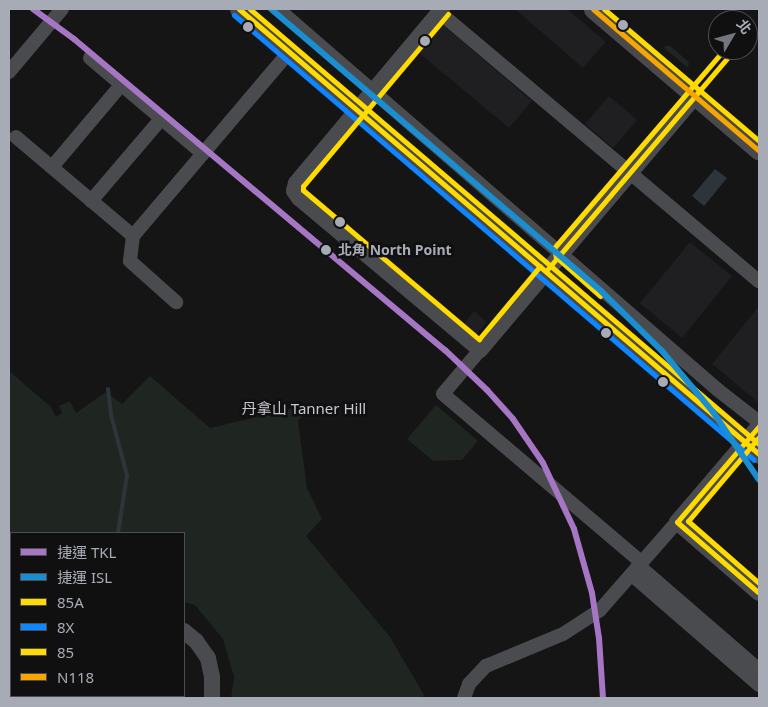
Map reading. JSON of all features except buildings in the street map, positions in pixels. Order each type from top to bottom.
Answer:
[{"type":"main road","points":[[239,9],[752,448]]},
{"type":"main road","points":[[594,9],[759,151]]},
{"type":"street","points":[[9,72],[62,9]]},
{"type":"street","points":[[278,9],[561,252],[718,390],[759,422]]},
{"type":"street","points":[[480,350],[299,198],[294,191],[296,183],[440,10],[759,281]]},
{"type":"street","points":[[176,302],[130,261],[133,236],[289,52]]},
{"type":"street","points":[[90,58],[203,154]]},
{"type":"street","points":[[52,167],[121,85]]},
{"type":"street","points":[[696,95],[561,252],[444,394],[638,568],[759,670]]},
{"type":"street","points":[[91,201],[161,118]]},
{"type":"street","points":[[16,137],[133,236]]},
{"type":"street","points":[[464,698],[469,684],[486,666],[576,627],[600,610],[677,522],[752,448],[759,426]]},
{"type":"street","points":[[677,522],[759,593]]},
{"type":"street","points":[[638,568],[759,685]]},
{"type":"street","points":[[185,632],[196,641],[208,658],[212,677],[212,698]]},
{"type":"shaded area","points":[[515,9],[567,9],[606,42],[583,68]]},
{"type":"shaded area","points":[[443,25],[532,101],[509,128],[419,53]]},
{"type":"shaded area","points":[[670,46],[689,62],[688,68],[664,48]]},
{"type":"shaded area","points":[[609,96],[637,120],[613,148],[585,124]]},
{"type":"shaded area","points":[[715,169],[727,178],[704,206],[692,196]]},
{"type":"shaded area","points":[[690,242],[732,276],[682,338],[640,303]]},
{"type":"shaded area","points":[[759,306],[759,403],[712,364]]},
{"type":"shaded area","points":[[474,311],[487,322],[475,336],[463,325]]},
{"type":"shaded area","points":[[9,371],[51,407],[56,417],[62,413],[59,406],[70,401],[76,413],[106,392],[122,404],[150,376],[210,428],[313,404],[298,421],[307,488],[322,519],[306,536],[390,637],[424,695],[422,698],[231,698],[234,677],[223,639],[195,605],[185,602],[185,532],[10,532],[9,552]]},
{"type":"shaded area","points":[[436,405],[478,441],[462,460],[433,461],[407,439]]},
{"type":"waterway","points":[[108,389],[111,415],[127,475],[118,532]]},
{"type":"metro line","name":"TKL","points":[[33,9],[74,39],[445,350],[487,390],[513,419],[543,463],[574,529],[592,593],[599,638],[603,698]]},
{"type":"metro line","name":"ISL","points":[[271,9],[601,291],[662,351],[713,412],[759,480]]},
{"type":"transit line","name":"85A","points":[[239,9],[759,454]]},
{"type":"transit line","name":"85","points":[[250,9],[759,444]]},
{"type":"transit line","name":"N118","points":[[593,9],[759,151]]},
{"type":"transit line","name":"85","points":[[604,9],[759,141]]},
{"type":"transit line","name":"85","points":[[448,14],[303,186],[303,190],[479,339],[540,266]]},
{"type":"transit line","name":"8X","points":[[234,15],[754,460]]},
{"type":"transit line","name":"85","points":[[600,296],[556,257],[554,248],[715,60]]},
{"type":"transit line","name":"85A","points":[[546,271],[725,60]]},
{"type":"transit line","name":"85A","points":[[759,426],[677,522],[759,593]]},
{"type":"transit line","name":"85","points":[[759,437],[688,521],[759,583]]},
{"type":"place","name":"北角 North Point","points":[[326,250]]},
{"type":"district","name":"丹拿山 Tanner Hill","points":[[304,409]]}]
